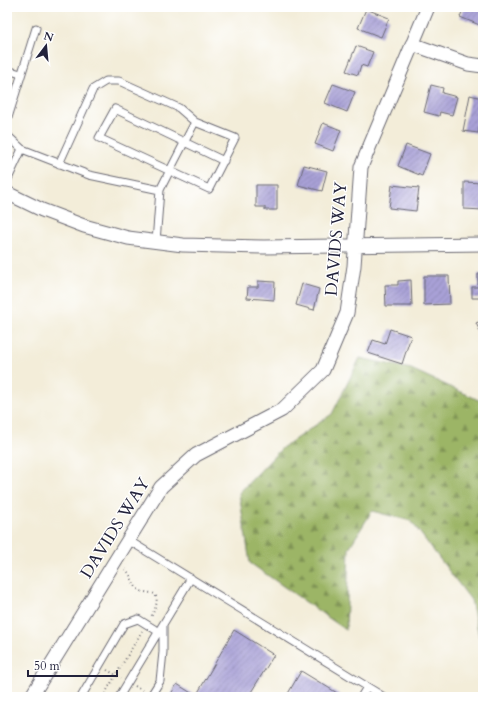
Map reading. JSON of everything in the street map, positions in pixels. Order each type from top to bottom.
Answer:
[{"type":"street","name":"DAVIDS WAY","points":[[31,697],[160,487],[196,455],[282,410],[323,370],[347,313],[354,266],[361,167],[428,7]]},
{"type":"street","points":[[412,44],[468,64],[483,66]]},
{"type":"street","points":[[7,193],[42,210],[84,226],[128,238],[183,245],[355,246],[483,244]]},
{"type":"lane","points":[[36,28],[22,74],[10,103],[7,121],[7,135],[22,149],[59,164],[90,175],[160,190]]},
{"type":"lane","points":[[7,70],[22,74]]},
{"type":"lane","points":[[59,164],[93,90],[106,81],[119,80],[179,108],[196,122],[235,138],[224,161],[210,189],[99,138],[115,109],[224,161]]},
{"type":"lane","points":[[156,242],[160,190],[184,142],[196,122]]},
{"type":"lane","points":[[7,181],[22,149]]},
{"type":"lane","points":[[128,540],[384,697]]},
{"type":"lane","points":[[119,697],[191,578]]},
{"type":"lane","points":[[81,697],[124,624],[138,619],[146,624],[161,629]]},
{"type":"lane","points":[[150,697],[160,680],[163,652],[161,629]]},
{"type":"lane","points":[[361,697],[367,687]]},
{"type":"path","points":[[103,697],[156,608],[157,597],[155,594],[138,590],[129,572],[122,567]]},
{"type":"green space","points":[[360,358],[411,369],[483,402],[483,654],[471,600],[411,521],[372,511],[349,548],[346,630],[250,563],[239,493],[282,448],[332,414]]},
{"type":"building","points":[[464,7],[483,7],[482,26],[460,17]]},
{"type":"building","points":[[366,9],[389,18],[381,37],[358,28]]},
{"type":"building","points":[[356,46],[373,52],[367,67],[361,65],[358,75],[346,71]]},
{"type":"building","points":[[333,84],[355,92],[347,112],[325,103]]},
{"type":"building","points":[[431,85],[443,88],[442,93],[457,97],[452,115],[440,112],[439,116],[424,112]]},
{"type":"building","points":[[470,95],[482,98],[480,108],[483,108],[483,129],[479,128],[478,133],[463,131]]},
{"type":"building","points":[[323,123],[341,130],[333,151],[315,144]]},
{"type":"building","points":[[406,145],[430,154],[422,176],[398,166]]},
{"type":"building","points":[[304,165],[327,171],[322,191],[298,185]]},
{"type":"building","points":[[464,182],[483,183],[483,210],[464,209]]},
{"type":"building","points":[[256,185],[277,185],[277,210],[265,210],[265,207],[256,207]]},
{"type":"building","points":[[392,185],[419,188],[416,211],[389,208]]},
{"type":"building","points":[[478,274],[483,274],[483,298],[472,298],[472,287],[478,287]]},
{"type":"building","points":[[424,276],[449,276],[450,304],[424,305]]},
{"type":"building","points":[[411,280],[412,306],[386,306],[385,285],[398,285],[398,281]]},
{"type":"building","points":[[258,281],[275,282],[274,300],[247,298],[248,287],[258,287]]},
{"type":"building","points":[[302,284],[319,289],[314,310],[296,305]]},
{"type":"building","points":[[483,320],[483,338],[476,323]]},
{"type":"building","points":[[390,329],[411,336],[402,364],[368,353],[373,340],[385,344]]},
{"type":"building","points":[[234,630],[274,655],[248,697],[169,697],[177,684],[196,696]]},
{"type":"building","points":[[301,671],[342,696],[286,697]]}]
